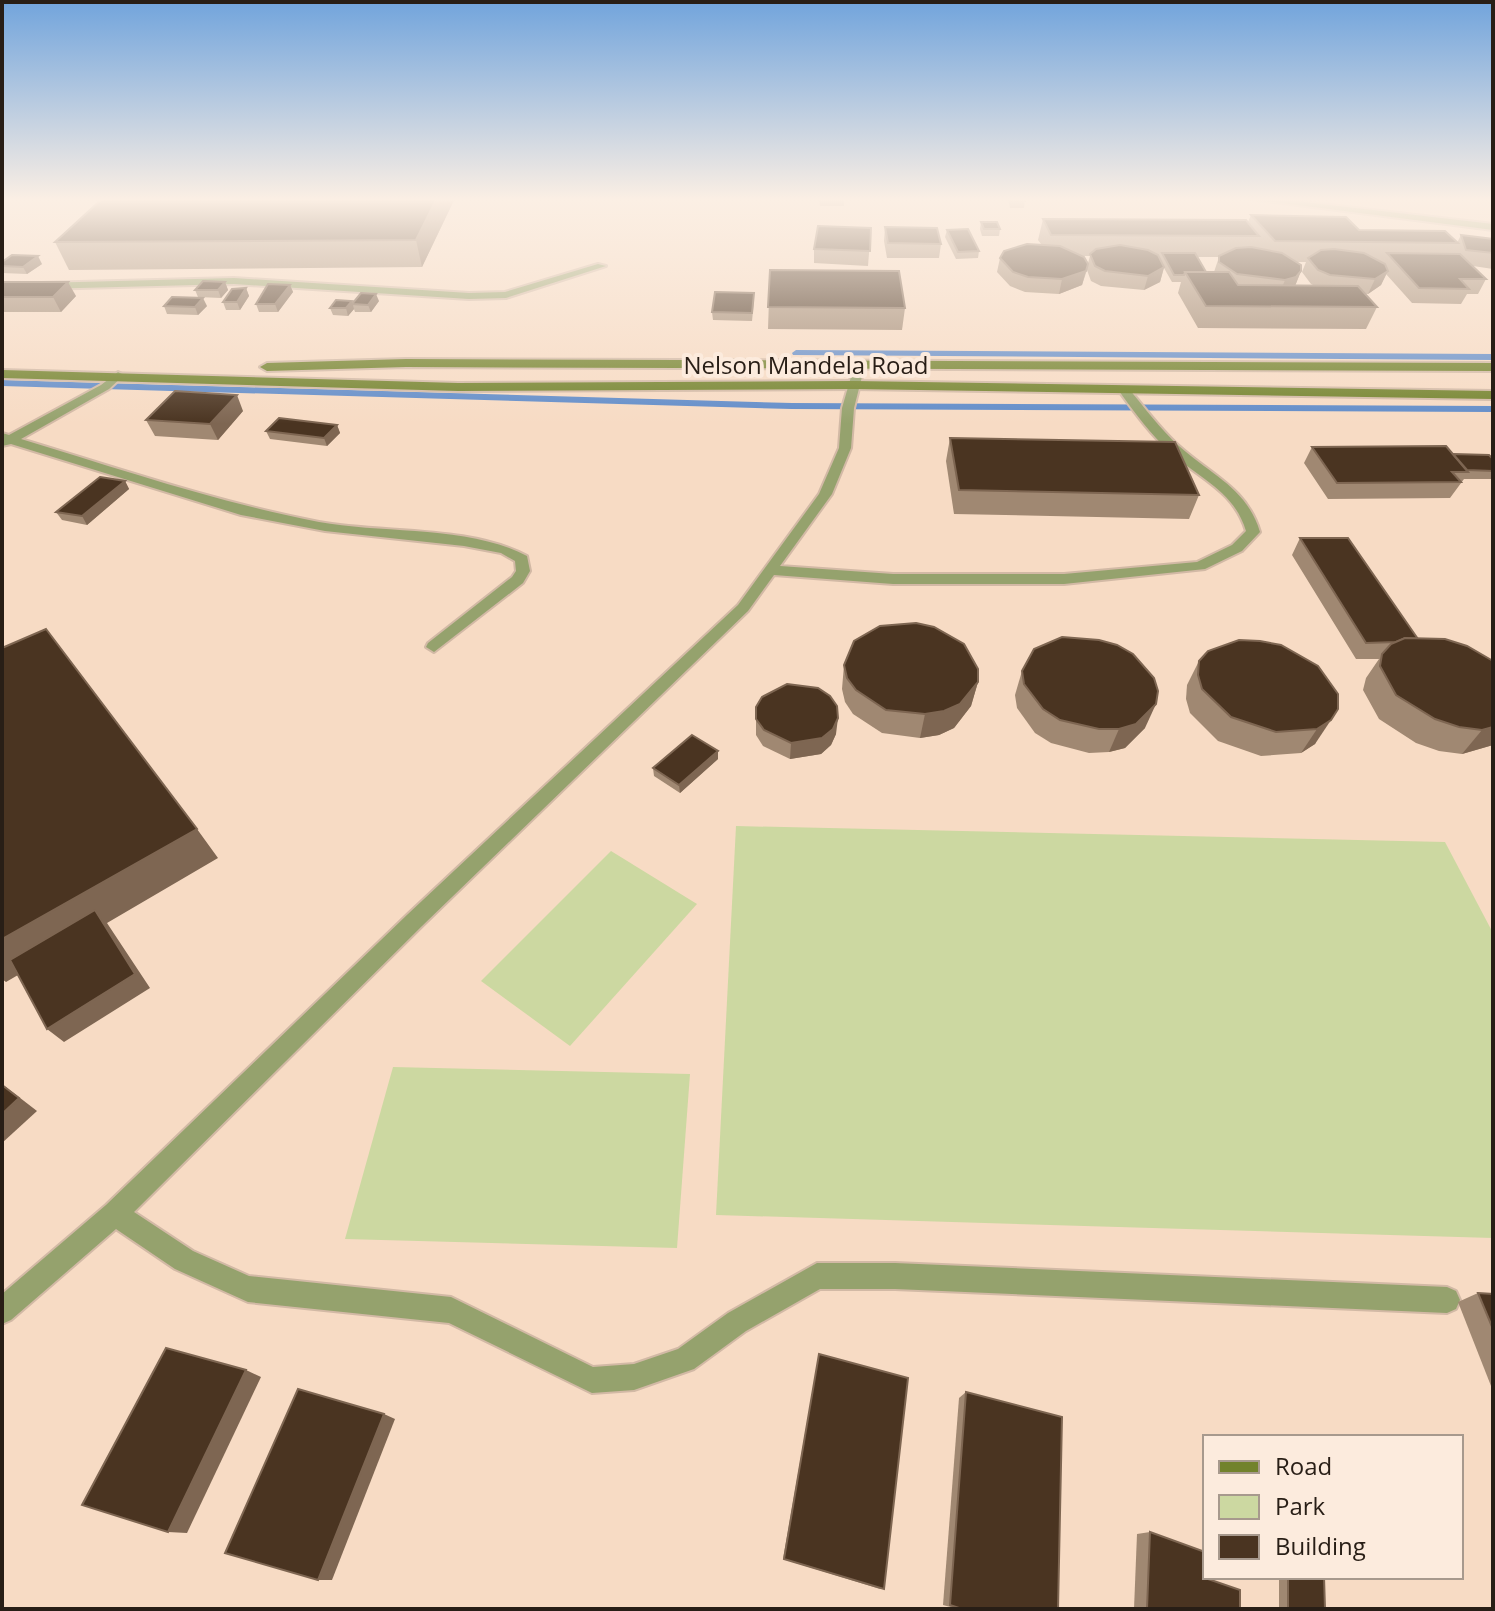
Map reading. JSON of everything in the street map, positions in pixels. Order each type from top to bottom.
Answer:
[{"type":"main road","name":"Nelson Mandela Road","points":[[118,375],[406,363],[1493,367]]},
{"type":"main road","name":"Nelson Mandela Road","points":[[2,374],[458,387],[854,385],[1493,395]]},
{"type":"lane","points":[[2,287],[234,281],[481,296],[536,287],[579,273]]},
{"type":"lane","points":[[2,1311],[115,1214],[415,920],[743,608],[825,494],[845,448],[859,365]]},
{"type":"lane","points":[[5,440],[105,387],[118,375]]},
{"type":"lane","points":[[772,570],[893,579],[1064,579],[1200,566],[1237,548],[1253,532],[1250,516],[1240,498],[1183,457],[1125,391]]},
{"type":"lane","points":[[5,440],[241,511],[325,527],[464,542],[505,550],[522,559],[523,571],[518,580],[434,647]]},
{"type":"lane","points":[[115,1214],[184,1260],[248,1289],[451,1310],[592,1380],[634,1377],[685,1360],[737,1322],[817,1276],[895,1276],[1447,1300]]},
{"type":"green space","points":[[736,826],[1445,842],[1493,933],[1493,1238],[716,1215]]},
{"type":"green space","points":[[611,851],[697,904],[570,1046],[481,981]]},
{"type":"green space","points":[[393,1067],[690,1074],[677,1248],[345,1239]]},
{"type":"building","points":[[770,273],[899,273],[905,308],[768,307]]},
{"type":"building","points":[[1017,273],[1079,273],[1062,279]]},
{"type":"building","points":[[1124,273],[1153,273],[1148,276]]},
{"type":"building","points":[[1186,273],[1230,273],[1238,285],[1358,286],[1377,307],[1206,306]]},
{"type":"building","points":[[1236,273],[1299,273],[1285,280]]},
{"type":"building","points":[[1326,273],[1384,273],[1375,279]]},
{"type":"building","points":[[1405,273],[1480,273],[1486,279],[1460,279],[1469,289],[1419,288]]},
{"type":"building","points":[[203,281],[225,282],[218,290],[195,290]]},
{"type":"building","points":[[2,282],[68,282],[53,297],[2,297]]},
{"type":"building","points":[[268,284],[290,285],[275,304],[256,304]]},
{"type":"building","points":[[246,288],[237,302],[223,302],[232,289]]},
{"type":"building","points":[[715,292],[754,293],[752,313],[712,312]]},
{"type":"building","points":[[361,293],[376,294],[368,305],[352,304]]},
{"type":"building","points":[[172,297],[203,298],[195,307],[164,306]]},
{"type":"building","points":[[336,300],[352,301],[346,308],[330,308]]},
{"type":"building","points":[[175,391],[237,395],[210,424],[146,420]]},
{"type":"building","points":[[279,418],[337,425],[324,438],[266,431]]},
{"type":"building","points":[[950,438],[1175,442],[1199,495],[959,490]]},
{"type":"building","points":[[1446,446],[1468,472],[1452,472],[1461,482],[1337,483],[1312,447]]},
{"type":"building","points":[[1453,454],[1489,455],[1493,459],[1493,471],[1467,470]]},
{"type":"building","points":[[100,477],[125,481],[82,516],[56,512]]},
{"type":"building","points":[[1300,538],[1348,538],[1418,639],[1366,643]]},
{"type":"building","points":[[916,623],[934,627],[964,644],[978,669],[978,682],[960,704],[944,711],[925,714],[886,710],[856,690],[847,678],[844,665],[854,641],[880,626]]},
{"type":"building","points":[[46,629],[197,829],[2,939],[2,648]]},
{"type":"building","points":[[1062,637],[1099,640],[1133,654],[1154,678],[1158,691],[1156,704],[1136,724],[1119,729],[1099,729],[1060,720],[1043,709],[1024,684],[1022,671],[1034,649]]},
{"type":"building","points":[[1405,638],[1445,639],[1467,646],[1493,661],[1493,727],[1482,730],[1459,727],[1435,719],[1396,695],[1380,666],[1382,654],[1391,644]]},
{"type":"building","points":[[1239,640],[1281,645],[1318,666],[1338,694],[1338,709],[1331,720],[1317,729],[1276,732],[1231,717],[1202,689],[1198,675],[1199,661],[1208,651]]},
{"type":"building","points":[[787,684],[818,688],[830,696],[837,706],[838,718],[833,729],[822,738],[791,743],[764,730],[756,719],[756,707],[762,697]]},
{"type":"building","points":[[692,735],[718,751],[679,785],[653,768]]},
{"type":"building","points":[[95,910],[135,974],[47,1029],[10,960]]},
{"type":"building","points":[[2,1085],[19,1098],[2,1114]]},
{"type":"building","points":[[1478,1293],[1493,1294],[1493,1329]]},
{"type":"building","points":[[166,1348],[246,1370],[168,1532],[82,1505]]},
{"type":"building","points":[[819,1354],[908,1378],[884,1589],[784,1559]]},
{"type":"building","points":[[298,1389],[384,1414],[318,1580],[225,1553]]},
{"type":"building","points":[[966,1392],[1062,1417],[1058,1609],[962,1609],[950,1605]]},
{"type":"building","points":[[1150,1532],[1203,1551],[1203,1579],[1240,1590],[1240,1609],[1147,1609]]},
{"type":"building","points":[[1288,1579],[1324,1579],[1325,1609],[1288,1609]]},
{"type":"waterway","points":[[796,353],[1493,357]]},
{"type":"waterway","points":[[2,383],[792,406],[1493,409]]}]
